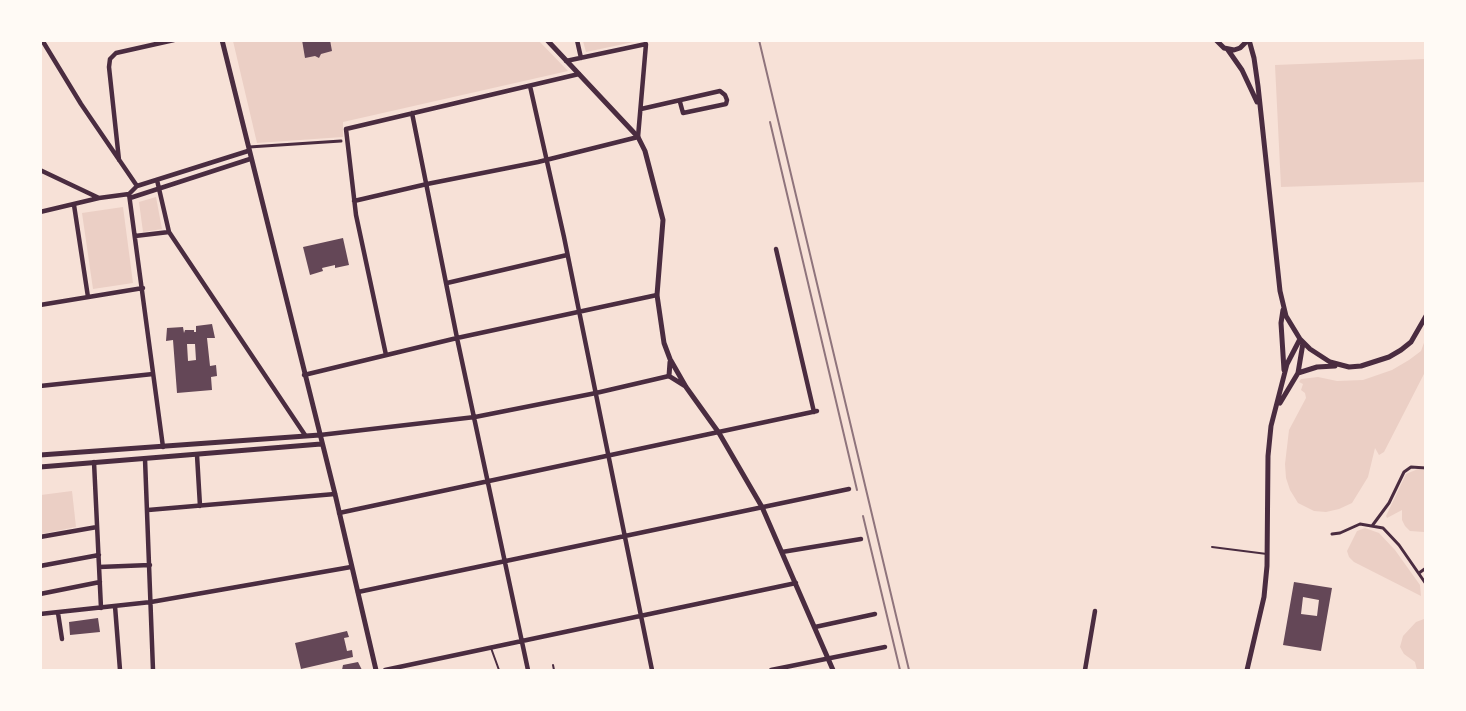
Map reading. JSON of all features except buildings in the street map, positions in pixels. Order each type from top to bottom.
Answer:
[{"type":"street","points":[[42,40],[136,186]]},
{"type":"street","points":[[120,162],[110,59],[116,53],[174,40]]},
{"type":"street","points":[[222,40],[376,670]]},
{"type":"street","points":[[547,40],[638,136],[645,152],[663,220],[657,295],[664,343],[686,387],[719,433],[762,507],[833,670]]},
{"type":"street","points":[[577,40],[581,58]]},
{"type":"street","points":[[1228,50],[1240,48],[1248,40],[1254,58],[1280,291],[1286,316],[1301,341],[1319,356],[1338,365]]},
{"type":"street","points":[[1216,41],[1228,50],[1242,70],[1255,96],[1259,112]]},
{"type":"street","points":[[567,61],[646,44],[638,136]]},
{"type":"street","points":[[386,355],[354,201],[346,129],[579,74]]},
{"type":"street","points":[[530,86],[579,311],[652,670]]},
{"type":"street","points":[[641,109],[680,102],[720,91],[727,100],[726,104],[683,113],[680,102]]},
{"type":"street","points":[[412,113],[528,670]]},
{"type":"street","points":[[354,201],[546,159],[638,136]]},
{"type":"street","points":[[163,447],[129,196],[136,186],[248,149],[342,141]]},
{"type":"street","points":[[40,212],[99,198],[129,196],[158,189],[250,159]]},
{"type":"street","points":[[40,170],[99,198]]},
{"type":"street","points":[[157,180],[169,232],[304,435]]},
{"type":"street","points":[[74,205],[88,297]]},
{"type":"street","points":[[135,236],[169,232]]},
{"type":"street","points":[[339,513],[816,412],[776,249]]},
{"type":"street","points":[[447,283],[567,255]]},
{"type":"street","points":[[40,305],[142,288]]},
{"type":"street","points":[[304,375],[458,338],[657,295]]},
{"type":"street","points":[[1283,306],[1281,323],[1284,378]]},
{"type":"street","points":[[1299,372],[1317,367],[1361,366],[1389,357],[1410,342],[1425,316]]},
{"type":"street","points":[[1276,410],[1299,372],[1301,341]]},
{"type":"street","points":[[1247,670],[1264,597],[1271,426],[1287,364],[1301,341]]},
{"type":"street","points":[[669,376],[670,359]]},
{"type":"street","points":[[40,386],[153,374]]},
{"type":"street","points":[[40,455],[320,435],[475,417],[669,376],[686,387]]},
{"type":"street","points":[[40,467],[321,444]]},
{"type":"street","points":[[197,455],[200,506]]},
{"type":"street","points":[[145,459],[153,670]]},
{"type":"street","points":[[94,462],[102,608]]},
{"type":"street","points":[[1372,526],[1389,503],[1404,472],[1411,467],[1425,468]]},
{"type":"street","points":[[358,592],[849,489]]},
{"type":"street","points":[[148,510],[334,494]]},
{"type":"street","points":[[1332,534],[1360,524],[1383,528],[1419,573],[1425,584]]},
{"type":"street","points":[[40,537],[97,527]]},
{"type":"street","points":[[782,552],[861,539]]},
{"type":"street","points":[[40,566],[99,555]]},
{"type":"street","points":[[99,567],[150,565]]},
{"type":"street","points":[[40,615],[151,602],[351,567]]},
{"type":"street","points":[[1419,573],[1425,568]]},
{"type":"street","points":[[40,594],[100,582]]},
{"type":"street","points":[[386,670],[796,584]]},
{"type":"street","points":[[115,606],[120,670]]},
{"type":"street","points":[[1085,670],[1095,610]]},
{"type":"street","points":[[58,612],[62,639]]},
{"type":"street","points":[[815,627],[875,614]]},
{"type":"street","points":[[771,670],[885,647]]},
{"type":"lane","points":[[1212,547],[1267,554]]},
{"type":"lane","points":[[491,647],[499,670]]},
{"type":"lane","points":[[553,664],[554,670]]},
{"type":"shaded area","points":[[583,40],[638,41],[586,52]]},
{"type":"shaded area","points":[[233,41],[539,41],[568,71],[343,122],[343,137],[257,143]]},
{"type":"shaded area","points":[[1425,59],[1425,182],[1281,187],[1275,65]]},
{"type":"shaded area","points":[[156,197],[162,229],[143,232],[139,202]]},
{"type":"shaded area","points":[[123,207],[133,283],[93,289],[82,213]]},
{"type":"shaded area","points":[[1425,340],[1425,372],[1384,452],[1379,455],[1375,448],[1368,477],[1352,503],[1326,512],[1314,511],[1298,503],[1286,478],[1285,464],[1289,430],[1306,398],[1305,393],[1301,390],[1303,384],[1299,382],[1301,379],[1318,377],[1337,381],[1363,380],[1392,370],[1409,360],[1421,351]]},
{"type":"shaded area","points":[[1418,469],[1425,470],[1425,536],[1424,532],[1410,531],[1405,526],[1402,520],[1402,510],[1387,518],[1386,516],[1406,474]]},
{"type":"shaded area","points":[[72,491],[76,527],[41,534],[41,495]]},
{"type":"shaded area","points":[[1365,528],[1379,533],[1395,550],[1420,585],[1421,596],[1354,562],[1349,557],[1347,551],[1357,531]]},
{"type":"shaded area","points":[[1424,619],[1425,670],[1417,670],[1415,662],[1404,654],[1400,647],[1403,636],[1416,622]]},
{"type":"railway","points":[[759,40],[909,670]]},
{"type":"railway","points":[[770,122],[857,490]]},
{"type":"railway","points":[[863,516],[900,670]]}]
